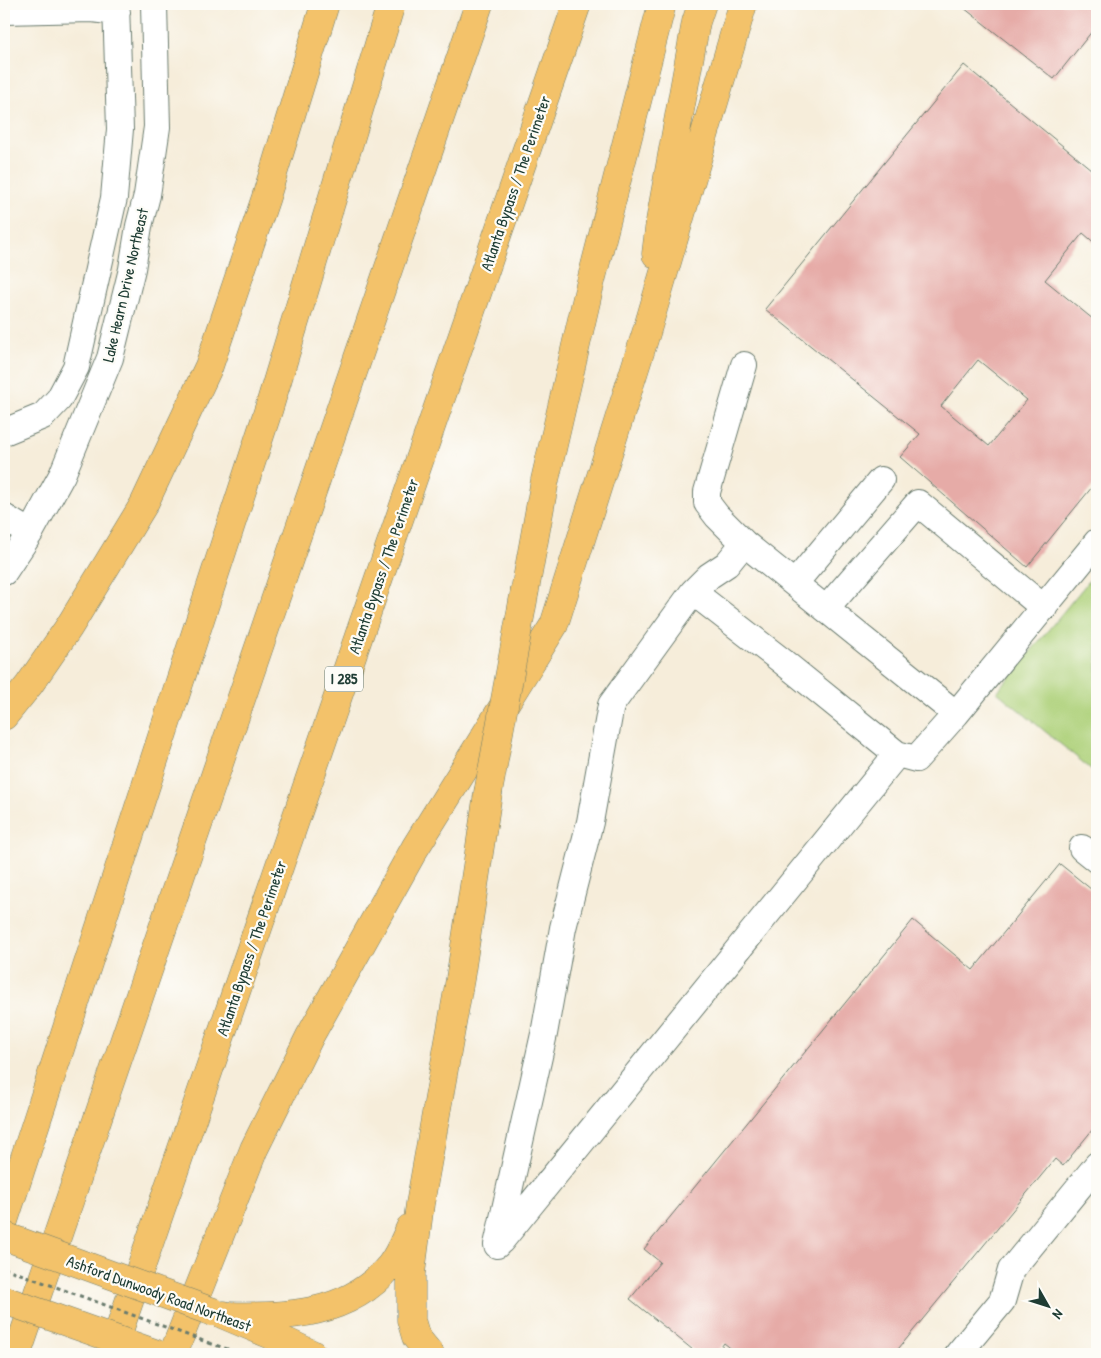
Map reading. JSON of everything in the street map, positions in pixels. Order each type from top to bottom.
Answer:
[{"type":"main road","points":[[4,716],[29,686],[69,627],[144,504],[209,366],[266,197],[325,4]]},
{"type":"main road","points":[[4,1221],[269,408],[391,4]]},
{"type":"main road","points":[[18,1354],[480,4]]},
{"type":"main road","name":"Atlanta Bypass / The Perimeter","points":[[111,1354],[576,4]]},
{"type":"main road","points":[[430,1354],[416,1337],[410,1320],[411,1273],[420,1204],[460,979],[488,793],[545,480],[588,293],[662,4]]},
{"type":"main road","points":[[647,330],[660,221],[696,22],[702,4]]},
{"type":"main road","points":[[173,1354],[254,1149],[310,1036],[415,848],[554,625],[647,330],[743,4]]},
{"type":"main road","points":[[220,1314],[297,1315],[324,1308],[356,1295],[379,1278],[391,1265],[401,1250],[420,1204]]},
{"type":"main road","name":"Ashford Dunwoody Road Northeast","points":[[4,1236],[220,1314],[312,1354]]},
{"type":"main road","points":[[4,1300],[157,1354]]},
{"type":"street","name":"Lake Hearn Drive Northeast","points":[[6,564],[30,533],[62,475],[110,358],[132,269],[139,226],[147,195],[157,127],[154,4]]},
{"type":"street","name":"Lake Hearn Drive Northeast","points":[[4,432],[43,416],[59,399],[76,367],[114,198],[120,129],[116,8]]},
{"type":"street","points":[[4,11],[116,8]]},
{"type":"street","points":[[744,364],[707,492],[707,504],[716,516],[744,543],[956,714]]},
{"type":"street","points":[[795,583],[881,480]]},
{"type":"street","points":[[826,609],[918,503],[1044,608]]},
{"type":"street","points":[[4,517],[30,533]]},
{"type":"street","points":[[693,592],[897,754],[916,759],[956,714],[1097,542]]},
{"type":"street","points":[[744,543],[726,564],[709,576],[693,592],[611,704],[590,822],[564,928],[544,1034],[497,1245],[897,754]]},
{"type":"street","points":[[958,1354],[1002,1301],[1011,1270],[1097,1165]]},
{"type":"path","points":[[4,1268],[243,1354]]},
{"type":"green space","points":[[1097,571],[1097,774],[997,692]]},
{"type":"building","points":[[959,4],[1097,4],[1097,25],[1054,79]]},
{"type":"building","points":[[964,65],[1097,174],[1097,245],[1083,233],[1045,280],[1094,320],[1097,316],[1097,481],[1027,567],[900,457],[920,434],[765,309]],"holes":[[[978,360],[1027,400],[989,446],[941,406]]]},
{"type":"building","points":[[1060,864],[1097,894],[1097,1124],[1063,1166],[1055,1159],[894,1354],[738,1354],[724,1343],[716,1354],[698,1354],[630,1299],[660,1262],[644,1249],[913,920],[973,970]]}]
